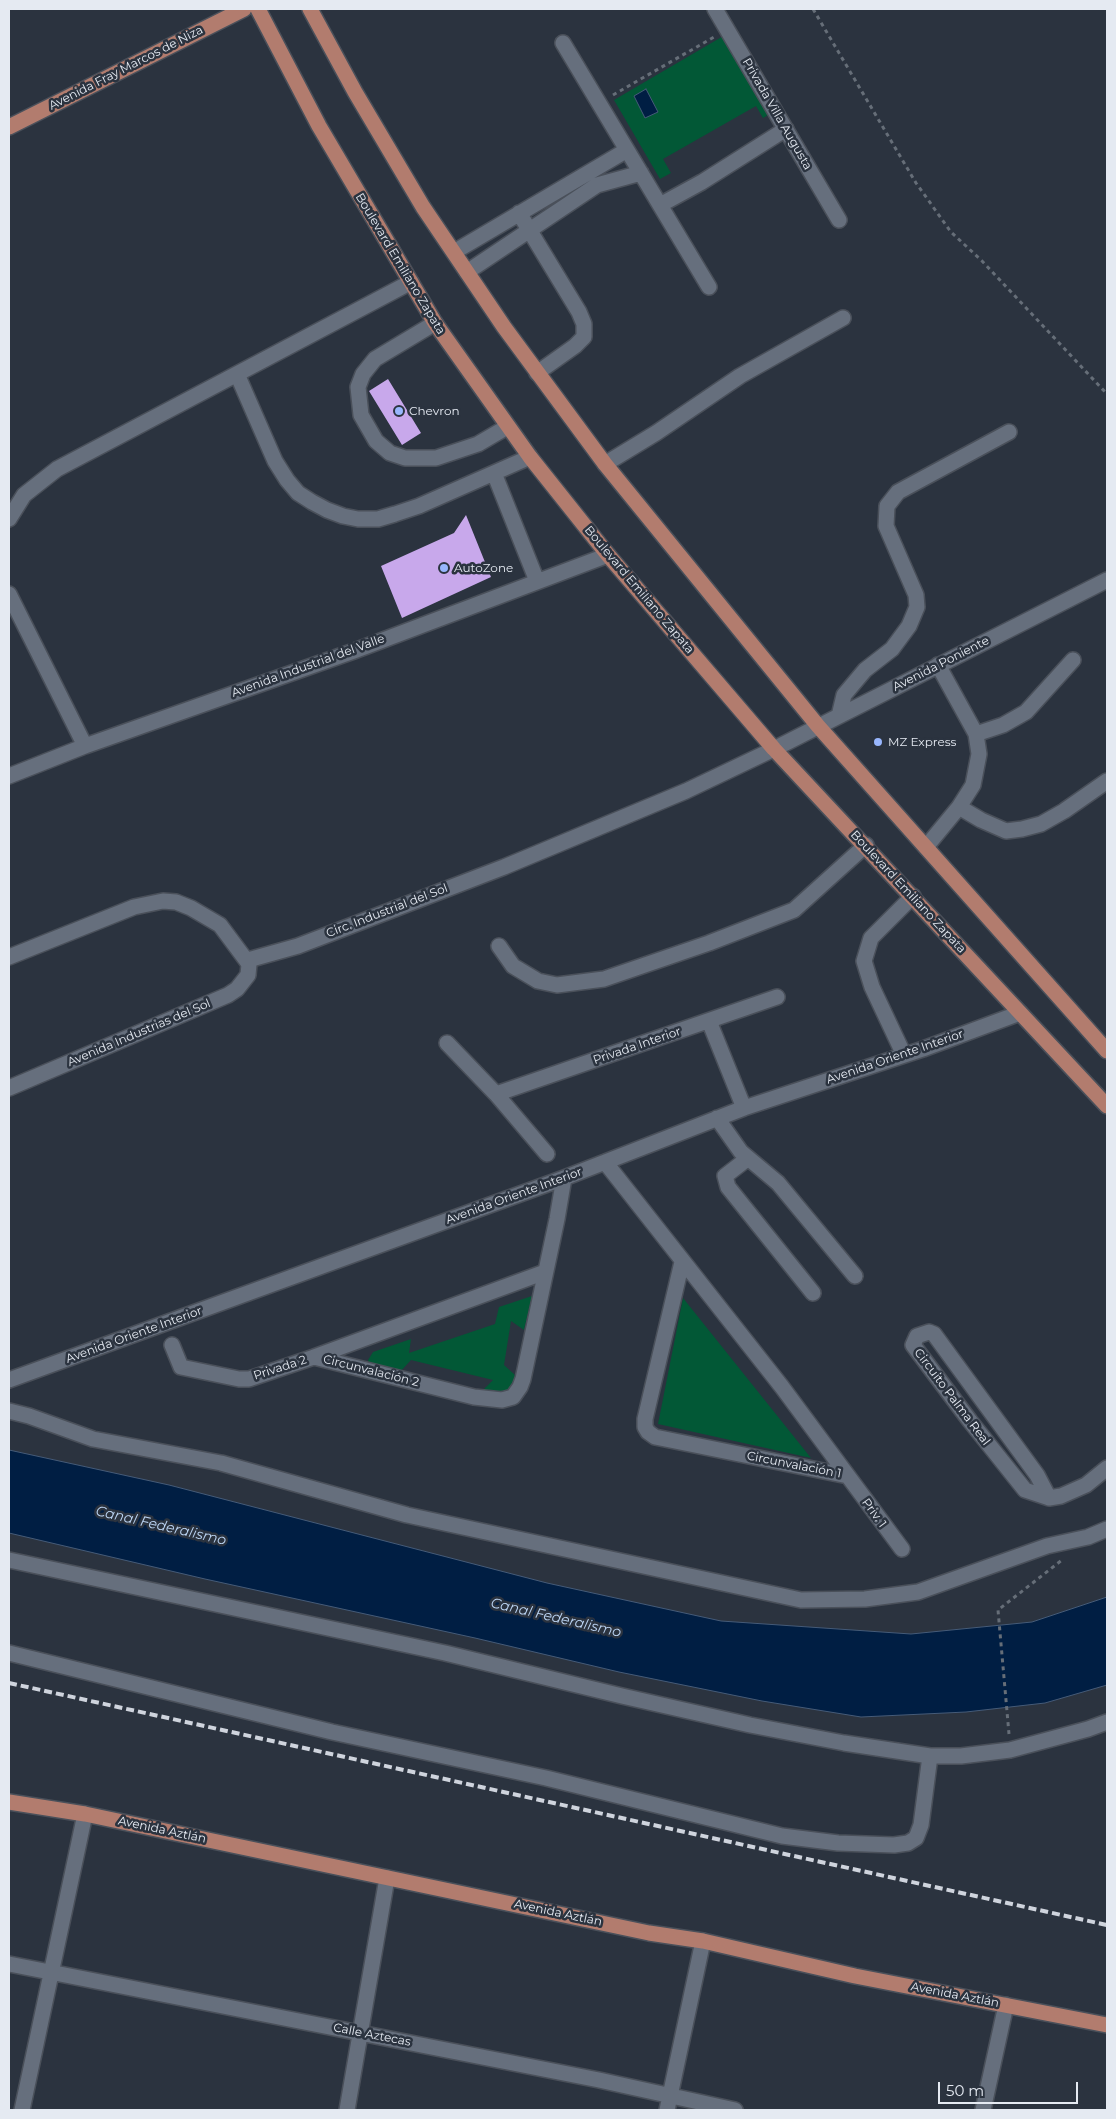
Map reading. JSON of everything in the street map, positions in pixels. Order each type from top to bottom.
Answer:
[{"type":"main road","name":"Avenida Fray Marcos de Niza","points":[[9,127],[244,9]]},
{"type":"main road","name":"Boulevard Emiliano Zapata","points":[[258,9],[323,134],[410,282],[435,323],[530,457],[608,555],[774,749],[866,845],[1107,1106]]},
{"type":"main road","points":[[310,9],[423,207],[537,373],[606,464],[818,726],[1107,1050]]},
{"type":"main road","name":"Avenida Aztlán","points":[[9,1802],[85,1814],[649,1933],[703,1941],[855,1976],[1107,2025]]},
{"type":"street","name":"Privada Villa Augusta","points":[[715,9],[839,220]]},
{"type":"street","points":[[563,43],[709,287]]},
{"type":"street","points":[[660,205],[702,182],[786,129]]},
{"type":"street","points":[[454,252],[627,150]]},
{"type":"street","points":[[467,272],[597,185],[641,173]]},
{"type":"street","points":[[519,213],[579,312],[585,330],[584,337],[575,346],[537,373]]},
{"type":"street","points":[[9,519],[24,495],[57,469],[410,282]]},
{"type":"street","points":[[606,464],[656,433],[740,376],[843,318]]},
{"type":"street","points":[[435,323],[375,359],[363,374],[358,387],[358,399],[361,415],[372,435],[390,453],[405,458],[436,458],[478,444],[507,427]]},
{"type":"street","points":[[237,374],[275,461],[286,480],[298,493],[327,510],[358,519],[378,519],[419,506],[530,457]]},
{"type":"street","points":[[839,716],[844,695],[865,670],[892,649],[910,626],[916,607],[916,595],[886,526],[888,506],[898,492],[1009,432]]},
{"type":"street","points":[[494,473],[537,581]]},
{"type":"street","name":"Avenida Industrial del Valle","points":[[9,776],[85,746],[344,654],[608,555]]},
{"type":"street","name":"Avenida Poniente","points":[[774,749],[1107,580]]},
{"type":"street","points":[[9,594],[85,746]]},
{"type":"street","points":[[976,734],[1003,724],[1026,712],[1073,660]]},
{"type":"street","points":[[926,848],[959,807],[973,785],[979,754],[976,734],[938,665]]},
{"type":"street","name":"Circ. Industrial del Sol","points":[[248,960],[298,946],[504,867],[686,791],[774,749]]},
{"type":"street","points":[[959,807],[980,820],[1006,831],[1022,830],[1040,824],[1056,815],[1107,781]]},
{"type":"street","points":[[499,946],[513,966],[538,981],[557,985],[604,979],[794,910],[866,845]]},
{"type":"street","points":[[904,1055],[872,987],[864,961],[871,938],[913,896]]},
{"type":"street","points":[[9,957],[134,907],[163,901],[176,902],[206,915],[220,925],[248,960]]},
{"type":"street","name":"Avenida Industrias del Sol","points":[[9,1088],[228,995],[237,989],[248,975],[248,960]]},
{"type":"street","name":"Privada Interior","points":[[496,1094],[777,997]]},
{"type":"street","name":"Avenida Oriente Interior","points":[[9,1380],[564,1178],[744,1108],[904,1055],[1020,1012]]},
{"type":"street","points":[[709,1021],[744,1108]]},
{"type":"street","points":[[447,1043],[496,1094],[547,1154]]},
{"type":"street","points":[[717,1118],[747,1159],[778,1184],[855,1276]]},
{"type":"street","points":[[747,1159],[725,1176],[728,1187],[813,1293]]},
{"type":"street","name":"Circunvalación 1","points":[[605,1162],[782,1387],[848,1476]]},
{"type":"street","name":"Circunvalación 2","points":[[314,1357],[474,1397],[502,1400],[513,1397],[523,1379],[564,1178]]},
{"type":"street","name":"Circunvalación 1","points":[[682,1262],[645,1419],[645,1428],[648,1432],[654,1437],[848,1476]]},
{"type":"street","name":"Circunvalación 2","points":[[314,1357],[545,1272]]},
{"type":"street","name":"Circuito Palma Real","points":[[924,1333],[934,1334],[1037,1475],[1049,1498],[1025,1490],[913,1345],[913,1341],[917,1336],[924,1333]]},
{"type":"street","name":"Privada 2","points":[[172,1345],[181,1367],[240,1379],[249,1379],[314,1357]]},
{"type":"street","points":[[970,1421],[986,1407]]},
{"type":"street","points":[[9,1411],[29,1416],[93,1439],[221,1463],[407,1514],[801,1600],[864,1599],[918,1592],[1038,1549],[1075,1540],[1107,1529]]},
{"type":"street","points":[[1049,1498],[1072,1493],[1107,1468]]},
{"type":"street","name":"Priv. 1","points":[[848,1476],[902,1549]]},
{"type":"street","points":[[9,1560],[435,1651],[750,1725],[844,1743],[930,1756],[962,1756],[1010,1750],[1107,1722]]},
{"type":"street","points":[[9,1653],[332,1732],[546,1778],[782,1836],[838,1843],[894,1845],[908,1843],[916,1838],[921,1825],[930,1756]]},
{"type":"street","points":[[22,2110],[85,1814]]},
{"type":"street","points":[[348,2110],[388,1878]]},
{"type":"street","points":[[669,2103],[703,1941]]},
{"type":"street","name":"Calle Aztecas","points":[[9,1964],[361,2033],[669,2103],[736,2110]]},
{"type":"street","points":[[983,2110],[1006,2005]]},
{"type":"path","points":[[813,9],[916,183],[951,232],[982,261],[1107,394]]},
{"type":"path","points":[[599,104],[727,29]]},
{"type":"path","points":[[1009,1730],[998,1610],[1076,1550],[1075,1540]]},
{"type":"green space","points":[[725,35],[770,114],[763,118],[756,106],[663,159],[671,173],[660,179],[614,100]]},
{"type":"green space","points":[[532,1296],[524,1330],[511,1321],[504,1365],[515,1375],[511,1396],[482,1391],[493,1380],[411,1360],[400,1372],[371,1368],[368,1360],[373,1352],[411,1339],[409,1353],[495,1324],[499,1307]]},
{"type":"green space","points":[[683,1298],[811,1458],[658,1424]]},
{"type":"water","points":[[646,89],[658,112],[645,118],[634,96]]},
{"type":"water","name":"Canal Federalismo","points":[[9,1450],[169,1485],[547,1583],[721,1621],[911,1634],[1032,1622],[1107,1597],[1107,1685],[1045,1703],[966,1712],[861,1717],[762,1701],[619,1672],[9,1533]]},
{"type":"building","points":[[388,379],[421,433],[402,445],[369,391]]},
{"type":"building","points":[[466,515],[491,577],[402,618],[381,566],[454,533]]},
{"type":"railway","points":[[9,1683],[1107,1925]]},
{"type":"place","name":"Chevron","points":[[399,411]]},
{"type":"place","name":"AutoZone","points":[[444,568]]},
{"type":"place","name":"MZ Express","points":[[878,742]]}]
